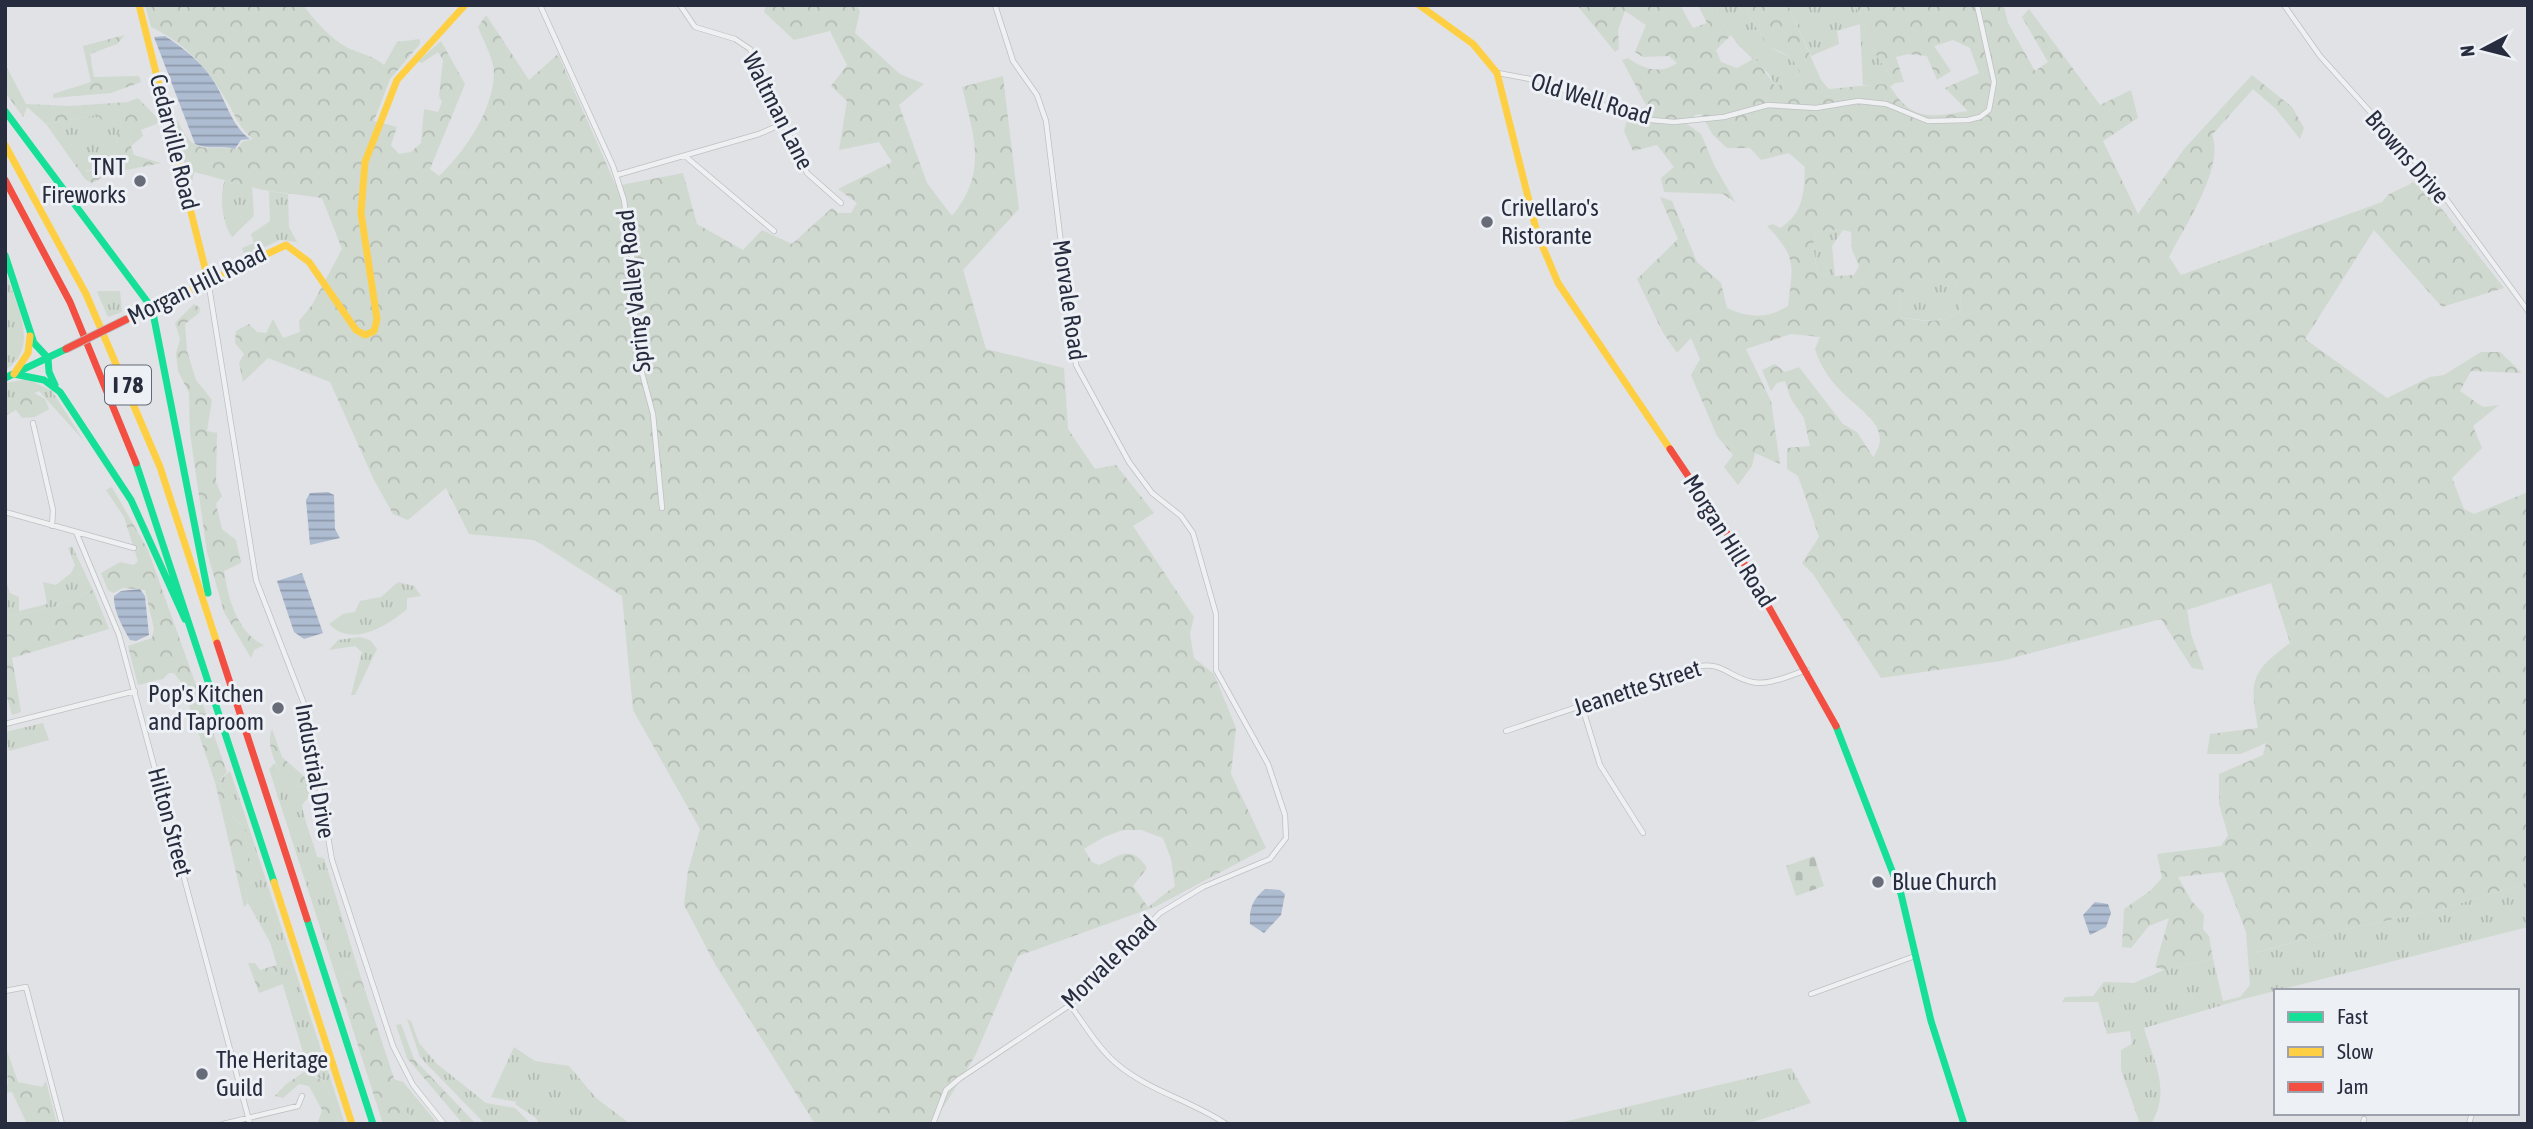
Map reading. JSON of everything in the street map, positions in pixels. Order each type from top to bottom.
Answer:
[{"type":"main road","name":"Cedarville Road","points":[[139,5],[208,280]]},
{"type":"main road","name":"Morgan Hill Road","points":[[5,378],[276,248],[290,246],[302,255],[335,298],[356,332],[365,335],[374,331],[377,319],[361,206],[365,162],[397,80],[465,5]]},
{"type":"main road","name":"Morgan Hill Road","points":[[1419,5],[1473,44],[1497,72],[1537,233],[1558,283],[1711,509],[1831,714],[1899,890],[1938,1046],[1964,1124]]},
{"type":"main road","points":[[5,110],[152,308],[219,639]]},
{"type":"main road","name":"I 78","points":[[5,145],[68,256],[122,371],[160,467],[219,639],[373,1124]]},
{"type":"main road","name":"I 78","points":[[5,180],[53,265],[108,387],[154,509],[352,1124]]},
{"type":"main road","points":[[5,255],[37,348],[48,358],[49,372],[57,387],[131,500],[152,542],[210,679]]},
{"type":"main road","points":[[14,374],[29,352],[30,330]]},
{"type":"main road","points":[[14,374],[32,375],[57,387]]},
{"type":"street","name":"Spring Valley Road","points":[[540,5],[617,176],[626,206],[635,273],[635,347],[653,414],[662,508]]},
{"type":"street","name":"Waltman Lane","points":[[680,5],[686,18],[697,29],[735,39],[748,47],[809,176],[841,203]]},
{"type":"street","name":"Morvale Road","points":[[933,1124],[946,1090],[959,1079],[1070,1005],[1160,913],[1203,887],[1270,859],[1282,846],[1287,826],[1262,749],[1216,670],[1216,614],[1208,577],[1193,533],[1181,516],[1152,493],[1123,454],[1076,365],[1046,121],[1039,100],[1013,61],[995,5]]},
{"type":"street","name":"Old Well Road","points":[[1497,72],[1540,81],[1614,111],[1651,121],[1724,117],[1768,105],[1816,108],[1858,101],[1886,104],[1928,121],[1968,120],[1980,117],[1989,110],[1994,93],[1977,5]]},
{"type":"street","name":"Browns Drive","points":[[2284,5],[2320,56],[2436,185],[2528,311]]},
{"type":"street","points":[[617,176],[762,133],[784,123]]},
{"type":"street","points":[[684,156],[774,232]]},
{"type":"street","name":"Industrial Drive","points":[[208,280],[256,580],[306,709],[332,860],[393,1046],[413,1085],[444,1124]]},
{"type":"street","points":[[33,424],[53,510],[52,526]]},
{"type":"street","points":[[5,512],[134,548]]},
{"type":"street","name":"Hilton Street","points":[[76,532],[111,611],[135,691],[249,1121]]},
{"type":"street","name":"Jeanette Street","points":[[1506,731],[1700,666],[1713,664],[1750,682],[1763,683],[1807,670]]},
{"type":"street","points":[[5,724],[135,691]]},
{"type":"street","points":[[1582,706],[1600,765],[1643,833]]},
{"type":"street","points":[[1811,994],[1915,956]]},
{"type":"street","points":[[5,991],[26,987],[62,1124]]},
{"type":"street","points":[[1070,1005],[1105,1054],[1119,1066],[1148,1084],[1200,1107],[1226,1124]]},
{"type":"street","points":[[223,1124],[249,1121],[298,1105],[302,1096]]},
{"type":"green space","points":[[145,5],[303,5],[335,40],[384,65],[397,42],[420,39],[420,44],[390,79],[374,121],[397,127],[391,145],[399,154],[411,152],[421,143],[424,109],[438,112],[442,102],[439,96],[443,60],[438,52],[422,63],[418,61],[441,41],[465,84],[430,169],[439,176],[468,142],[489,102],[494,68],[478,27],[486,15],[529,80],[558,54],[616,186],[683,173],[697,224],[743,250],[762,230],[792,244],[832,208],[838,213],[851,213],[857,203],[838,189],[892,162],[879,142],[839,150],[847,101],[831,86],[847,65],[830,31],[794,40],[764,12],[766,5],[856,5],[860,11],[855,33],[900,74],[924,84],[899,105],[927,183],[952,216],[963,200],[974,169],[974,138],[962,87],[1003,76],[1019,209],[963,270],[986,349],[1064,368],[1068,429],[1095,469],[1116,465],[1154,513],[1133,526],[1194,617],[1190,634],[1194,658],[1214,674],[1236,728],[1231,774],[1266,848],[1157,906],[1018,956],[975,1056],[933,1124],[815,1124],[715,964],[684,905],[688,871],[700,829],[633,710],[622,596],[535,540],[469,534],[446,488],[408,520],[393,514],[373,478],[330,382],[268,358],[243,382],[239,363],[244,354],[235,343],[236,331],[249,324],[257,332],[266,333],[273,319],[283,338],[300,332],[299,321],[312,305],[342,249],[322,198],[263,190],[194,172],[191,187],[173,119],[178,121],[190,140],[202,147],[237,149],[242,142],[253,139],[241,127],[220,91],[196,59],[175,41],[151,27]],"holes":[[[1123,830],[1141,830],[1163,838],[1171,859],[1175,886],[1148,907],[1133,886],[1147,868],[1141,860],[1124,854],[1099,865],[1092,862],[1084,849]]]},
{"type":"green space","points":[[1577,5],[1680,5],[1693,28],[1707,23],[1698,5],[1718,5],[1717,16],[1731,35],[1716,50],[1721,62],[1737,68],[1755,58],[1776,87],[1800,74],[1788,56],[1768,47],[1743,5],[1788,5],[1821,80],[1829,89],[1882,84],[1890,86],[1898,98],[1914,111],[1944,115],[1968,111],[1945,88],[1979,73],[1970,48],[1953,40],[1934,46],[1951,71],[1937,80],[1927,56],[1908,54],[1896,57],[1904,82],[1895,83],[1877,56],[1855,5],[2008,5],[2004,7],[2008,23],[2035,71],[2048,62],[2022,17],[2029,9],[2100,105],[2131,90],[2138,118],[2103,141],[2138,214],[2184,149],[2252,75],[2292,107],[2304,128],[2300,139],[2276,109],[2253,89],[2212,135],[2213,163],[2208,180],[2169,257],[2181,275],[2382,202],[2389,194],[2419,180],[2504,288],[2442,307],[2374,230],[2305,339],[2387,398],[2430,377],[2444,375],[2481,352],[2500,352],[2522,373],[2471,371],[2460,391],[2483,407],[2499,405],[2473,426],[2482,448],[2452,478],[2464,509],[2474,514],[2528,492],[2528,882],[2442,909],[2332,932],[2254,953],[2223,872],[2178,877],[2191,900],[2204,915],[2203,929],[2209,936],[2213,959],[2164,970],[2155,967],[2169,918],[2149,926],[2131,948],[2122,947],[2124,909],[2150,891],[2162,878],[2157,854],[2221,846],[2228,835],[2219,804],[2219,774],[2263,755],[2266,743],[2241,754],[2207,754],[2210,734],[2258,728],[2254,699],[2256,678],[2267,662],[2290,643],[2271,583],[2187,610],[2191,634],[2204,670],[2192,668],[2161,619],[2001,661],[1881,678],[1813,574],[1802,563],[1819,537],[1798,476],[1787,469],[1787,448],[1810,446],[1804,418],[1791,399],[1785,381],[1777,383],[1771,391],[1762,370],[1775,364],[1785,372],[1799,367],[1843,424],[1857,432],[1873,457],[1879,447],[1877,428],[1825,372],[1815,349],[1820,337],[1791,334],[1746,349],[1771,401],[1780,464],[1755,453],[1752,466],[1738,485],[1724,467],[1733,455],[1717,436],[1691,375],[1700,359],[1691,338],[1677,353],[1662,331],[1637,279],[1678,239],[1660,197],[1672,201],[1697,262],[1721,283],[1727,308],[1758,316],[1788,306],[1791,262],[1784,246],[1767,226],[1773,224],[1780,228],[1794,216],[1803,194],[1805,167],[1789,153],[1761,160],[1750,148],[1727,148],[1713,135],[1701,114],[1695,115],[1687,124],[1701,134],[1715,167],[1736,203],[1723,194],[1664,192],[1661,178],[1674,167],[1657,145],[1633,151],[1624,131],[1630,110],[1647,107],[1622,60],[1628,58],[1646,68],[1658,70],[1677,63],[1669,56],[1643,57],[1635,52],[1646,25],[1625,11],[1618,30],[1619,49],[1615,52]],"holes":[[[1816,231],[1851,232],[1852,250],[1859,266],[1854,275],[1818,277],[1813,245]],[[1920,278],[1952,278],[1961,295],[1960,311],[1938,320],[1923,321],[1899,317],[1900,292]]]},
{"type":"green space","points":[[1718,5],[1743,5],[1768,47],[1795,59],[1800,74],[1776,87],[1769,74],[1739,46],[1717,16]]},
{"type":"green space","points":[[1788,5],[1855,5],[1877,56],[1895,83],[1891,86],[1863,85],[1860,24],[1837,31],[1839,44],[1811,56]]},
{"type":"green space","points":[[125,35],[117,44],[90,54],[94,77],[139,76],[141,82],[111,93],[53,98],[53,94],[91,82],[83,46]]},
{"type":"green space","points":[[5,64],[26,104],[70,106],[128,102],[138,98],[161,122],[141,130],[143,136],[131,146],[134,155],[161,163],[112,173],[92,183],[85,179],[85,172],[117,165],[114,151],[122,121],[103,121],[97,115],[46,124],[27,107],[23,117],[5,92]]},
{"type":"green space","points":[[97,115],[103,121],[122,121],[114,151],[117,165],[86,171],[85,179],[46,124]]},
{"type":"green space","points":[[225,180],[252,187],[254,216],[232,237],[222,209]]},
{"type":"green space","points":[[269,191],[288,194],[289,227],[297,242],[280,240],[245,256],[242,248],[254,243],[251,234],[270,221]]},
{"type":"green space","points":[[1843,230],[1832,246],[1835,277],[1818,277],[1813,245],[1816,231]]},
{"type":"green space","points":[[5,271],[19,309],[24,336],[17,359],[7,369]]},
{"type":"green space","points":[[1920,278],[1952,278],[1961,295],[1960,311],[1938,320],[1899,317],[1900,291]]},
{"type":"green space","points":[[120,291],[122,312],[108,317],[97,292]]},
{"type":"green space","points":[[194,304],[200,308],[199,313],[185,324],[187,351],[196,380],[212,400],[207,431],[217,433],[216,482],[222,496],[216,504],[222,529],[236,540],[241,563],[224,571],[226,581],[235,614],[247,632],[264,645],[254,650],[251,658],[224,612],[207,552],[190,433],[189,393],[178,371],[176,353],[180,339],[175,323]]},
{"type":"green space","points":[[28,379],[52,391],[84,441],[39,391],[5,407],[5,383]]},
{"type":"green space","points":[[34,393],[45,399],[49,409],[35,417],[22,418],[16,410],[5,416],[5,407]]},
{"type":"green space","points":[[112,487],[148,550],[227,772],[219,781],[231,815],[244,827],[249,858],[257,876],[245,887],[248,903],[244,907],[215,782],[181,682],[174,673],[169,673],[163,679],[138,685],[128,646],[152,638],[154,629],[145,590],[123,588],[113,593],[108,590],[101,573],[120,562],[134,565],[138,561],[124,517],[106,490]]},
{"type":"green space","points":[[72,546],[93,590],[50,609],[5,616],[5,578],[10,593],[19,597],[19,611],[47,604],[43,582],[56,585],[71,573],[75,565],[68,548]]},
{"type":"green space","points":[[398,582],[414,586],[421,596],[407,598],[407,609],[390,622],[359,634],[338,631],[329,624],[343,614],[355,612],[360,601],[381,597]]},
{"type":"green space","points":[[93,590],[109,629],[12,658],[21,712],[12,715],[5,690],[5,616],[50,609]]},
{"type":"green space","points":[[360,637],[370,640],[377,649],[355,695],[351,695],[362,652],[355,646],[329,650],[338,640]]},
{"type":"green space","points":[[43,723],[49,740],[9,751],[5,732]]},
{"type":"green space","points":[[272,729],[282,757],[306,778],[303,788],[285,781],[271,749]]},
{"type":"green space","points":[[275,763],[285,781],[303,788],[306,778],[311,777],[312,793],[302,805],[303,812],[317,857],[324,858],[361,978],[346,973],[339,986],[269,769]]},
{"type":"green space","points":[[230,771],[345,1124],[340,1124],[324,1081],[309,1072],[270,942],[248,903],[245,887],[257,876],[249,858],[244,827],[231,815],[219,781]]},
{"type":"green space","points":[[1814,856],[1824,886],[1796,896],[1786,866]]},
{"type":"green space","points":[[2528,882],[2528,927],[2274,989],[2144,1028],[2156,1064],[2160,1087],[2160,1099],[2151,1124],[2140,1124],[2121,1070],[2121,1050],[2132,1044],[2130,1031],[2107,1034],[2098,1002],[2062,1002],[2065,997],[2093,996],[2104,982],[2134,983],[2164,970],[2213,959],[2223,1001],[2240,997],[2250,985],[2246,932],[2255,953],[2332,932],[2442,909]]},
{"type":"green space","points":[[248,963],[255,963],[260,970],[277,965],[283,984],[259,993]]},
{"type":"green space","points":[[346,973],[361,978],[404,1109],[418,1124],[383,1124],[339,986]]},
{"type":"green space","points":[[407,1019],[411,1021],[419,1043],[437,1064],[486,1103],[515,1108],[531,1124],[485,1124],[420,1057]]},
{"type":"green space","points":[[401,1024],[414,1059],[476,1124],[463,1124],[407,1058],[396,1025]]},
{"type":"green space","points":[[5,1045],[18,1082],[42,1087],[46,1081],[57,1124],[27,1124],[12,1092],[5,1093],[8,1083]]},
{"type":"green space","points":[[514,1047],[535,1061],[569,1066],[596,1098],[630,1124],[539,1124],[536,1118],[515,1104],[517,1102],[491,1097]]},
{"type":"green space","points":[[1791,1068],[1811,1103],[1747,1124],[1555,1124]]},
{"type":"green space","points":[[304,1072],[324,1081],[340,1124],[314,1124],[318,1122],[322,1110],[309,1086],[299,1084],[283,1098],[275,1096]]},
{"type":"green space","points":[[393,1079],[403,1082],[438,1124],[418,1124],[404,1110]]},
{"type":"water","points":[[165,36],[206,70],[234,121],[250,139],[241,140],[235,149],[195,144],[154,37]]},
{"type":"water","points":[[328,492],[334,495],[335,529],[340,538],[310,545],[306,500],[310,493]]},
{"type":"water","points":[[302,573],[323,633],[304,639],[294,632],[277,581]]},
{"type":"water","points":[[140,589],[145,596],[149,635],[136,641],[130,640],[122,624],[114,596],[121,591]]},
{"type":"water","points":[[1265,889],[1280,890],[1285,894],[1281,915],[1264,933],[1250,924],[1250,918],[1257,896]]},
{"type":"water","points":[[2095,902],[2108,904],[2111,913],[2106,927],[2090,935],[2083,915]]},
{"type":"traffic: fast","points":[[5,111],[152,308],[208,593]]},
{"type":"traffic: fast","points":[[5,255],[34,343],[48,358],[49,372],[55,385]]},
{"type":"traffic: fast","points":[[5,378],[66,349]]},
{"type":"traffic: fast","points":[[14,374],[44,380],[60,392],[131,500],[185,619]]},
{"type":"traffic: fast","points":[[136,463],[274,882]]},
{"type":"traffic: fast","points":[[1836,726],[1901,894],[1931,1021],[1964,1124]]},
{"type":"traffic: fast","points":[[307,919],[373,1124]]},
{"type":"traffic: slow","points":[[139,5],[208,280]]},
{"type":"traffic: slow","points":[[152,308],[286,245],[309,262],[356,330],[365,335],[374,331],[377,319],[361,213],[365,162],[397,80],[465,5]]},
{"type":"traffic: slow","points":[[1419,5],[1473,44],[1497,73],[1537,233],[1558,283],[1670,449]]},
{"type":"traffic: slow","points":[[5,145],[86,294],[160,467],[217,643]]},
{"type":"traffic: slow","points":[[127,319],[152,308]]},
{"type":"traffic: slow","points":[[14,374],[28,353],[30,336]]},
{"type":"traffic: slow","points":[[274,882],[352,1124]]},
{"type":"traffic: jam","points":[[5,180],[70,302],[136,463]]},
{"type":"traffic: jam","points":[[66,349],[127,319]]},
{"type":"traffic: jam","points":[[1670,449],[1728,535],[1836,726]]},
{"type":"traffic: jam","points":[[217,643],[307,919]]},
{"type":"place","name":"TNT Fireworks","points":[[140,181]]},
{"type":"place","name":"Crivellaro's Ristorante","points":[[1487,222]]},
{"type":"place","name":"Pop's Kitchen and Taproom","points":[[278,708]]},
{"type":"place","name":"Blue Church","points":[[1878,882]]},
{"type":"place","name":"The Heritage Guild","points":[[202,1074]]}]
